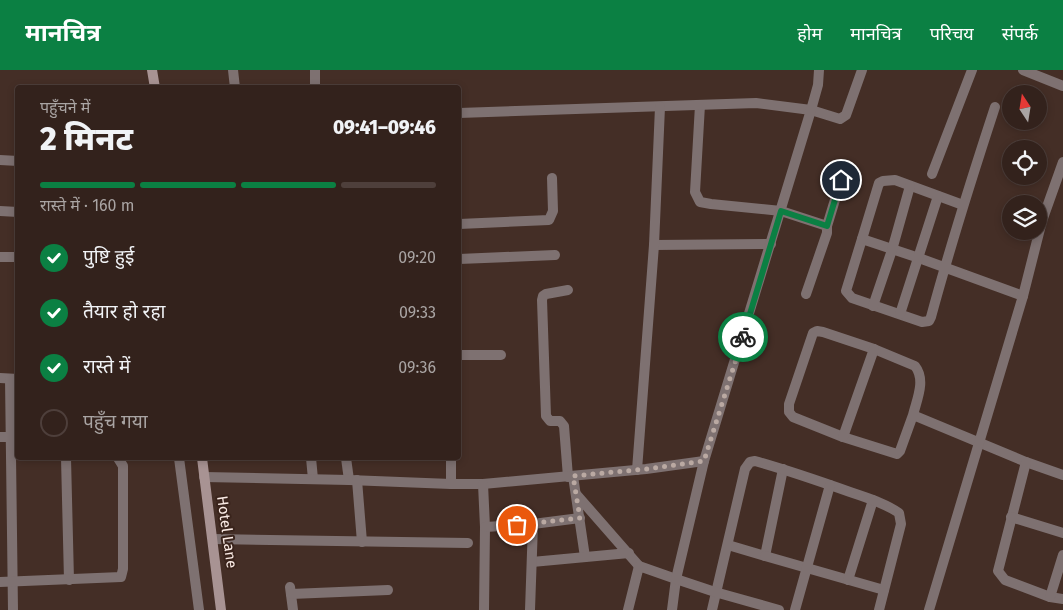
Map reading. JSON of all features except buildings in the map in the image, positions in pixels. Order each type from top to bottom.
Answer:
[{"type":"street","points":[[152,70],[154,85]]},
{"type":"street","points":[[233,70],[235,85]]},
{"type":"street","points":[[315,70],[315,85]]},
{"type":"street","points":[[672,610],[676,579],[704,461],[811,110],[818,85],[819,70]]},
{"type":"street","points":[[461,113],[756,103],[811,110],[836,119],[843,118],[846,115],[862,70]]},
{"type":"street","points":[[932,174],[972,70]]},
{"type":"street","points":[[1023,70],[1063,86]]},
{"type":"street","points":[[700,105],[695,192],[700,202],[781,211],[827,226]]},
{"type":"street","points":[[637,470],[654,245],[660,107]]},
{"type":"street","points":[[963,205],[895,180],[879,183],[846,291],[852,298],[873,306],[922,322],[929,321],[963,205],[995,108]]},
{"type":"street","points":[[0,160],[15,161]]},
{"type":"street","points":[[930,610],[978,442],[1023,296],[1042,221],[1063,162]]},
{"type":"street","points":[[461,224],[549,220],[553,211],[552,178]]},
{"type":"street","points":[[806,294],[827,233],[827,226],[841,180]]},
{"type":"street","points":[[873,306],[892,250],[910,186]]},
{"type":"street","points":[[900,314],[938,196]]},
{"type":"street","points":[[0,211],[15,212]]},
{"type":"street","points":[[862,239],[1023,296]]},
{"type":"street","points":[[654,245],[771,244]]},
{"type":"street","points":[[461,259],[555,255]]},
{"type":"street","points":[[0,257],[15,258]]},
{"type":"street","points":[[568,290],[546,294],[542,300],[546,416],[550,421],[560,421],[564,426],[585,557]]},
{"type":"street","points":[[817,331],[823,332],[874,350],[915,366],[919,372],[920,385],[913,415],[900,452],[896,454],[843,437],[793,417],[789,412],[812,333],[817,331]]},
{"type":"street","points":[[843,437],[874,350]]},
{"type":"street","points":[[461,354],[501,355]]},
{"type":"street","points":[[9,379],[12,610]]},
{"type":"street","points":[[913,415],[1026,462],[1063,475]]},
{"type":"street","points":[[66,460],[69,580]]},
{"type":"street","points":[[0,582],[116,579],[121,577],[123,574],[123,466],[119,460]]},
{"type":"street","points":[[179,460],[199,610]]},
{"type":"street","name":"Hotel Lane","points":[[202,460],[221,610]]},
{"type":"street","points":[[311,460],[313,479]]},
{"type":"street","points":[[347,460],[353,480],[362,542]]},
{"type":"street","points":[[451,460],[451,484]]},
{"type":"street","points":[[204,477],[483,484],[571,477],[704,461]]},
{"type":"street","points":[[712,610],[747,466],[750,462],[755,461],[873,500],[900,513],[902,518],[879,610]]},
{"type":"street","points":[[1026,462],[998,571],[1004,580],[1063,600]]},
{"type":"street","points":[[765,556],[783,469]]},
{"type":"street","points":[[483,484],[485,527],[484,610]]},
{"type":"street","points":[[795,610],[830,485]]},
{"type":"street","points":[[576,494],[639,566],[715,592],[779,610]]},
{"type":"street","points":[[848,580],[873,500]]},
{"type":"street","points":[[1011,517],[1063,532]]},
{"type":"street","points":[[485,527],[533,524],[580,518]]},
{"type":"street","points":[[530,610],[533,524]]},
{"type":"street","points":[[213,540],[468,543]]},
{"type":"street","points":[[728,545],[805,569],[884,590]]},
{"type":"street","points":[[532,562],[629,553]]},
{"type":"street","points":[[1050,597],[1063,555]]},
{"type":"street","points":[[628,610],[639,566]]},
{"type":"street","points":[[293,610],[291,590],[388,590]]},
{"type":"way so far","points":[[517,525],[580,518],[573,476],[704,461],[743,337]]},
{"type":"route","points":[[743,337],[781,211],[827,226],[841,180]]}]
